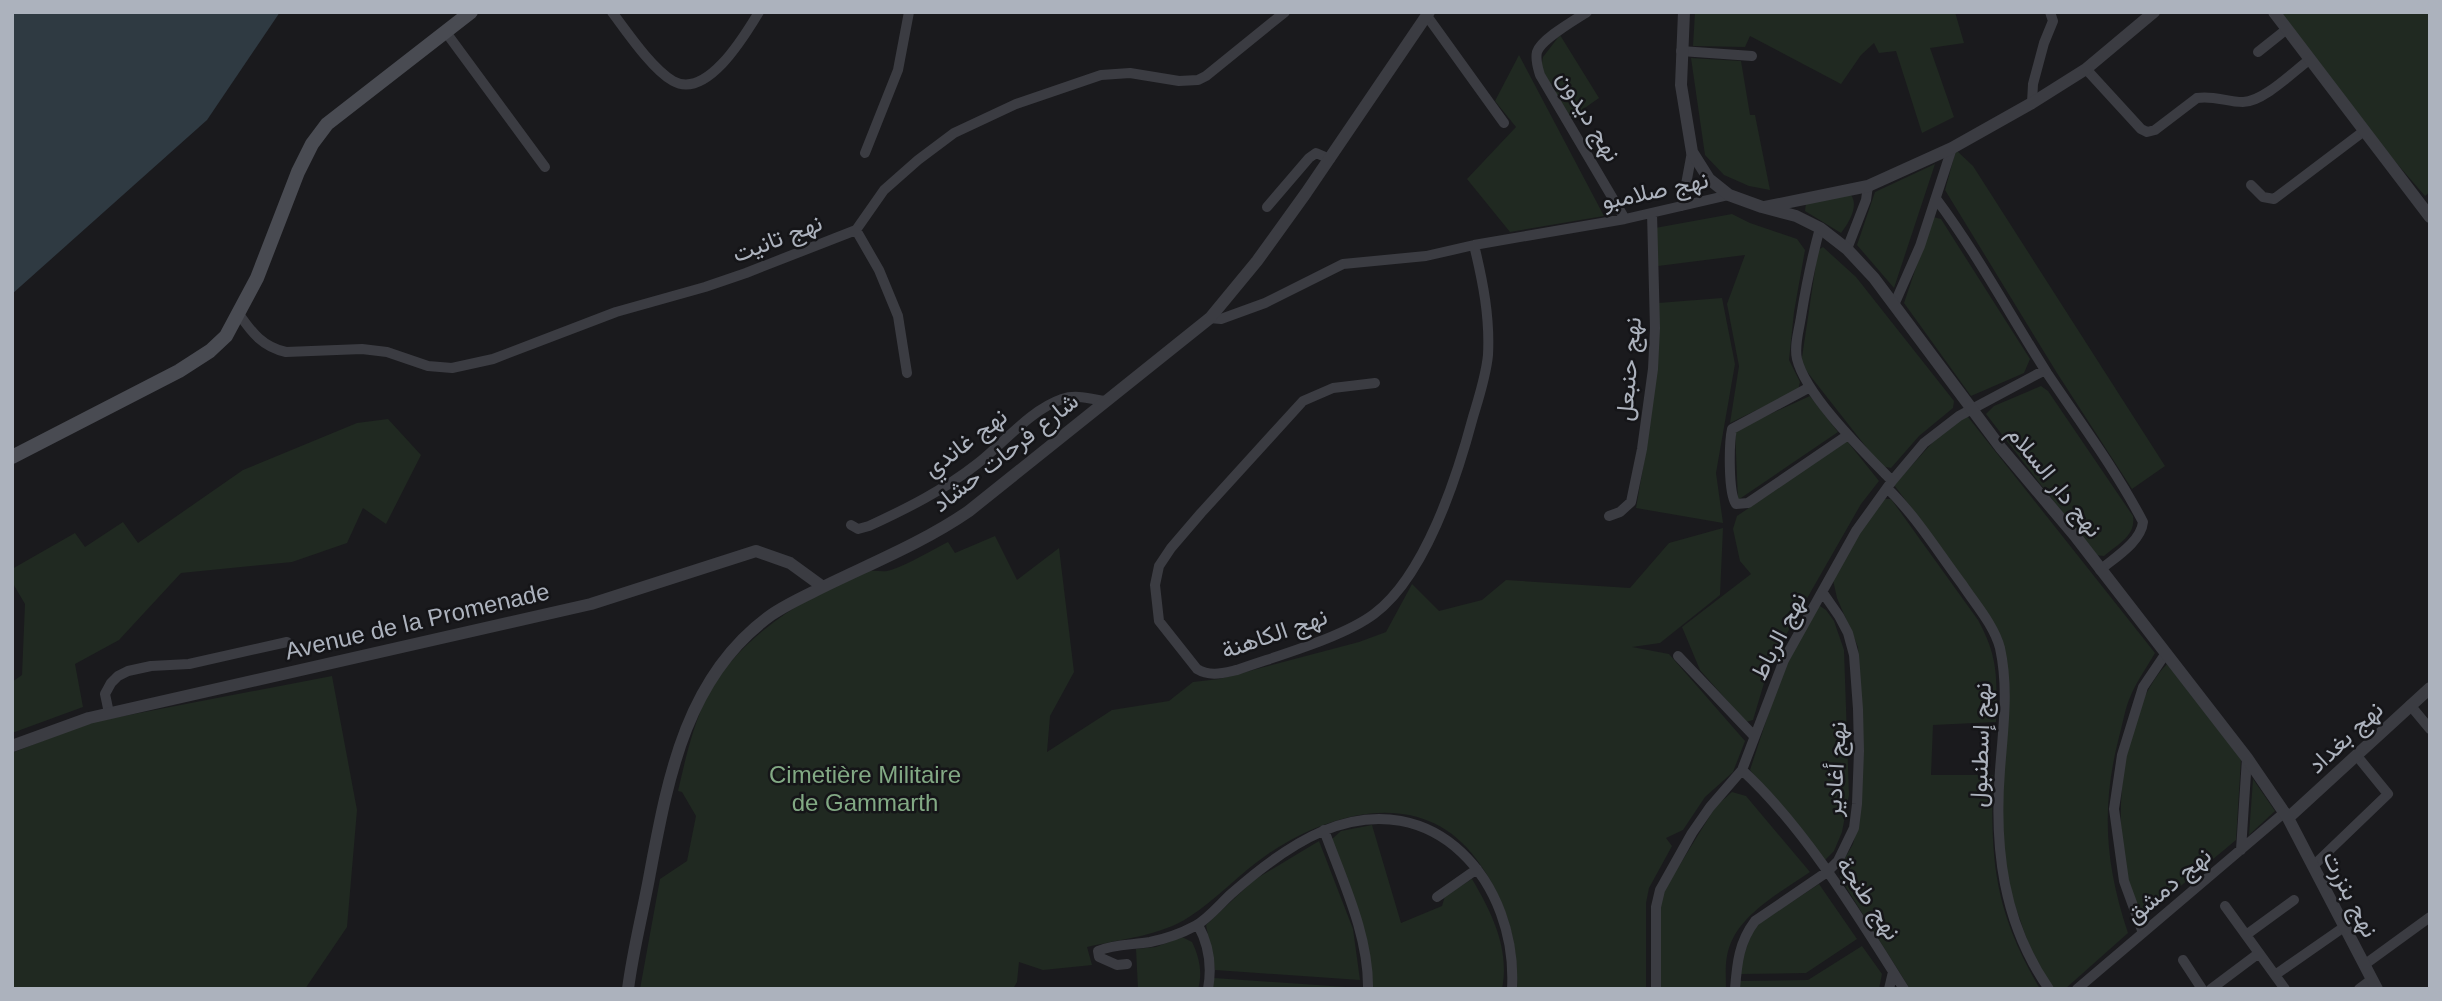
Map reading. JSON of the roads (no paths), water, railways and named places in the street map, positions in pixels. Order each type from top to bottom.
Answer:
[{"type":"main road","points":[[12,457],[196,361],[226,336],[257,278],[298,172],[312,144],[327,124],[471,12]]},
{"type":"street","points":[[612,12],[649,59],[674,82],[685,85],[706,79],[717,69],[759,12]]},
{"type":"street","points":[[865,153],[898,70],[909,12]]},
{"type":"street","name":"نهج تانيت","points":[[239,314],[252,333],[274,349],[307,352],[362,349],[387,352],[428,366],[453,368],[493,359],[616,312],[705,287],[856,230],[884,190],[954,133],[1016,104],[1101,75],[1129,73],[1179,81],[1198,80],[1285,12]]},
{"type":"street","name":"نهج ديدون","points":[[1587,12],[1540,45],[1536,64],[1625,219]]},
{"type":"street","points":[[1682,206],[1692,152],[1681,85],[1684,12]]},
{"type":"street","points":[[1762,207],[1868,186],[1952,148],[2086,69],[2154,12]]},
{"type":"street","points":[[2274,12],[2385,158],[2425,202],[2430,217]]},
{"type":"street","name":"شارع فرحات حشاد","points":[[628,989],[663,807],[678,751],[698,699],[715,670],[750,632],[786,606],[956,520],[1210,318],[1257,261],[1428,14],[1504,123]]},
{"type":"street","points":[[2032,103],[2033,84],[2054,15]]},
{"type":"street","points":[[2258,52],[2287,29]]},
{"type":"street","points":[[445,31],[545,167]]},
{"type":"street","points":[[1681,51],[1752,56]]},
{"type":"street","points":[[2086,69],[2141,129],[2147,132],[2155,130],[2197,98],[2205,96],[2242,102],[2258,98],[2309,60]]},
{"type":"street","points":[[2251,185],[2263,198],[2274,199],[2364,131]]},
{"type":"street","points":[[1894,306],[1937,200],[1952,148]]},
{"type":"street","points":[[1692,152],[1709,179],[1729,195]]},
{"type":"street","points":[[1267,207],[1316,153],[1330,159]]},
{"type":"street","points":[[1847,249],[1866,200],[1868,186]]},
{"type":"street","name":"نهج صلامبو","points":[[1210,318],[1220,320],[1265,303],[1343,264],[1408,259],[1625,219],[1729,195],[1762,207]]},
{"type":"street","points":[[1937,200],[1975,254],[2045,370],[2119,478],[2143,522],[2142,529],[2134,540],[2100,570]]},
{"type":"street","name":"نهج دار السلام","points":[[1762,207],[1796,216],[1820,228],[1847,249],[2166,653],[2287,815]]},
{"type":"street","name":"نهج حنبعل","points":[[1609,516],[1620,512],[1631,502],[1642,449],[1653,369],[1655,328],[1652,213]]},
{"type":"street","name":"نهج إسطنبول","points":[[1820,228],[1808,276],[1797,350],[1798,360],[1810,387],[1889,484],[1990,626],[1999,646],[2005,687],[1998,807],[2002,878],[2017,928],[2049,989]]},
{"type":"street","points":[[856,230],[879,270],[898,316],[907,373]]},
{"type":"street","name":"نهج الكاهنة","points":[[1375,383],[1333,388],[1303,401],[1201,513],[1159,566],[1155,585],[1159,621],[1197,669],[1204,673],[1218,674],[1237,670],[1345,631],[1387,603],[1404,580],[1438,523],[1452,486],[1483,381],[1488,357],[1489,320],[1485,288],[1474,245]]},
{"type":"street","name":"نهج الرباط","points":[[1656,989],[1656,907],[1660,890],[1692,833],[1742,770],[1789,650],[1856,531],[1889,484],[1924,443],[1951,421],[2045,370]]},
{"type":"street","points":[[1810,387],[1732,429],[1731,488],[1736,504],[1748,503],[1848,435]]},
{"type":"street","name":"نهج غاندي","points":[[852,525],[858,529],[869,526],[939,490],[976,465],[1036,414],[1060,399],[1070,397],[1105,401]]},
{"type":"street","name":"Avenue de la Promenade","points":[[12,747],[108,713],[591,604],[756,551],[790,563],[822,587]]},
{"type":"street","name":"نهج أغادير","points":[[1735,989],[1740,949],[1747,931],[1755,921],[1827,872],[1842,854],[1854,828],[1857,804],[1858,709],[1854,655],[1848,633],[1839,615],[1823,593]]},
{"type":"street","points":[[108,713],[105,694],[111,682],[128,671],[151,666],[188,664],[288,642]]},
{"type":"street","points":[[2143,933],[2124,881],[2118,849],[2114,809],[2116,784],[2143,687],[2166,653]]},
{"type":"street","points":[[1678,656],[1754,736]]},
{"type":"street","name":"نهج بغداد","points":[[2287,815],[2357,756],[2430,688]]},
{"type":"street","points":[[2410,705],[2430,730]]},
{"type":"street","points":[[2313,866],[2388,794],[2357,756]]},
{"type":"street","points":[[2241,850],[2247,758]]},
{"type":"street","name":"نهج طنجة","points":[[1742,770],[1758,785],[1827,872],[1904,989]]},
{"type":"street","name":"نهج دمشق","points":[[2077,989],[2241,850],[2287,815]]},
{"type":"street","name":"نهج بنزرت","points":[[2287,815],[2374,984]]},
{"type":"street","points":[[1127,964],[1109,963],[1099,957],[1098,951],[1154,941],[1198,925],[1254,874],[1324,831],[1348,823],[1388,818],[1432,831],[1468,856],[1497,905],[1508,936],[1513,963],[1511,989]]},
{"type":"street","points":[[1324,831],[1359,929],[1368,989]]},
{"type":"street","points":[[1437,897],[1477,869]]},
{"type":"street","points":[[2246,935],[2294,900]]},
{"type":"street","points":[[2225,906],[2281,987]]},
{"type":"street","points":[[2364,965],[2430,917]]},
{"type":"street","points":[[1198,925],[1207,947],[1211,973],[1208,989]]},
{"type":"street","points":[[2275,975],[2344,928]]},
{"type":"street","points":[[2211,989],[2259,953]]},
{"type":"street","points":[[2183,960],[2202,989]]},
{"type":"street","points":[[1889,989],[1893,972]]},
{"type":"street","points":[[2359,989],[2374,984]]},
{"type":"park label","name":"Cimetière Militaire de Gammarth","points":[[865,788]]}]
